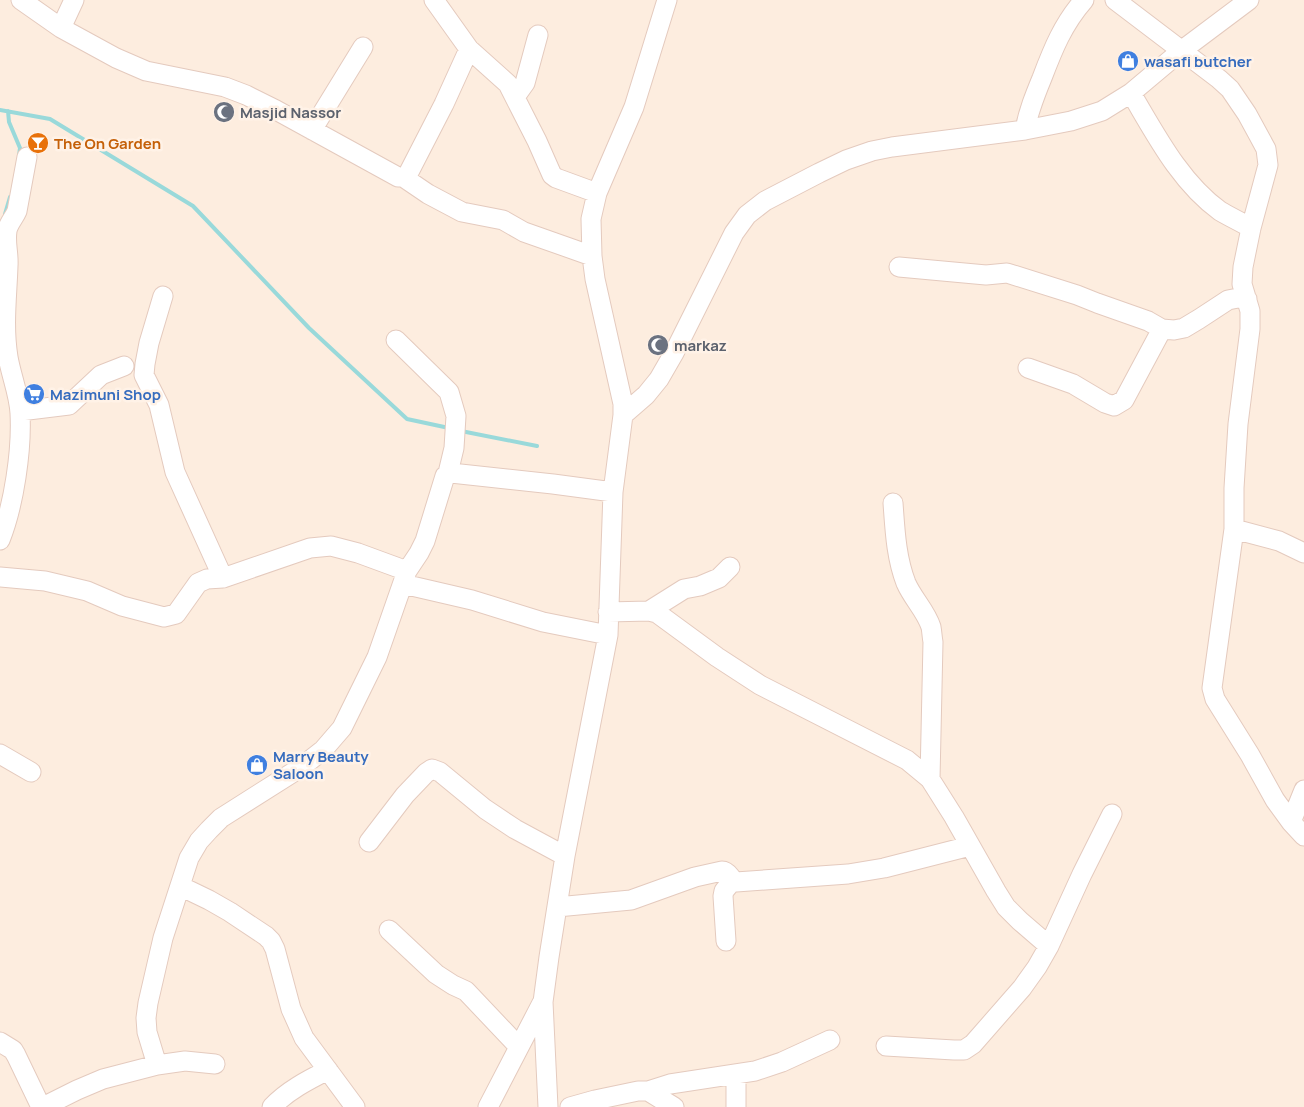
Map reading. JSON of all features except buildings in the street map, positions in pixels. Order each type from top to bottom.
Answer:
[{"type":"street","points":[[21,0],[60,28],[116,58],[146,71],[225,87],[268,106],[398,177],[403,177],[428,194],[462,212],[503,220],[524,232],[592,256]]},
{"type":"street","points":[[60,28],[74,0]]},
{"type":"street","points":[[434,0],[469,50],[508,84],[552,175],[597,193]]},
{"type":"street","points":[[548,1107],[543,1002],[565,856],[608,636],[613,492],[623,416],[623,404],[595,279],[592,256],[592,219],[597,193],[634,107],[668,0]]},
{"type":"street","points":[[1025,130],[1032,102],[1056,44],[1069,19],[1084,0]]},
{"type":"street","points":[[1115,0],[1181,51],[1208,69],[1230,89],[1247,114],[1266,149],[1268,165],[1251,228],[1243,267],[1242,278],[1250,311],[1250,329],[1238,424],[1234,488],[1234,529],[1212,688],[1215,699],[1275,800],[1290,822],[1304,836]]},
{"type":"street","points":[[623,416],[646,395],[660,378],[734,233],[746,215],[765,201],[846,160],[872,151],[1025,130],[1070,121],[1102,111],[1131,93],[1181,51],[1249,0]]},
{"type":"street","points":[[515,97],[525,83],[538,35]]},
{"type":"street","points":[[312,130],[363,47]]},
{"type":"street","points":[[403,177],[408,174],[469,50]]},
{"type":"street","points":[[1131,93],[1162,144],[1193,186],[1219,210],[1251,228]]},
{"type":"street","points":[[0,540],[14,487],[20,442],[20,411],[8,357],[5,321],[8,264],[6,237],[8,228],[17,211],[27,157]]},
{"type":"street","points":[[899,267],[986,275],[1008,273],[1077,295],[1148,321],[1162,329],[1174,330],[1184,328],[1228,300],[1247,299]]},
{"type":"street","points":[[163,296],[149,342],[144,375],[159,405],[175,472],[223,578]]},
{"type":"street","points":[[1028,368],[1073,384],[1105,404],[1114,406],[1124,400],[1162,329]]},
{"type":"street","points":[[157,1065],[147,1032],[146,1018],[157,959],[189,858],[199,841],[221,818],[300,768],[323,750],[342,728],[377,657],[405,578],[425,541],[445,476],[448,474],[454,448],[456,416],[449,392],[396,340]]},
{"type":"street","points":[[20,411],[69,405],[100,375],[124,366]]},
{"type":"street","points":[[448,474],[613,492]]},
{"type":"street","points":[[893,503],[900,562],[912,594],[927,618],[933,642],[930,779]]},
{"type":"street","points":[[1234,529],[1279,540],[1304,553]]},
{"type":"street","points":[[0,577],[45,581],[87,591],[122,606],[164,617],[176,614],[198,583],[207,579],[223,578],[310,548],[331,546],[358,553],[405,578],[472,600],[543,622],[608,636]]},
{"type":"street","points":[[648,611],[684,589],[700,586],[719,578],[730,567]]},
{"type":"street","points":[[608,612],[648,611],[657,613],[760,685],[907,760],[930,779],[1006,906],[1049,946]]},
{"type":"street","points":[[0,754],[31,772]]},
{"type":"street","points":[[369,842],[406,795],[432,769],[440,772],[484,809],[515,829],[565,856]]},
{"type":"street","points":[[1290,822],[1304,790]]},
{"type":"street","points":[[886,1046],[964,1050],[973,1044],[1022,988],[1037,967],[1049,946],[1112,814]]},
{"type":"street","points":[[557,907],[631,900],[695,878],[722,871],[728,873],[736,882],[848,874],[884,868],[970,846]]},
{"type":"street","points":[[726,941],[723,896],[724,891],[733,880]]},
{"type":"street","points":[[180,886],[223,908],[271,941],[291,1009],[307,1044],[355,1107]]},
{"type":"street","points":[[389,930],[436,974],[453,986],[466,991],[520,1047]]},
{"type":"street","points":[[488,1107],[543,1002]]},
{"type":"street","points":[[570,1107],[638,1091],[648,1091],[670,1084],[755,1071],[782,1062],[830,1040]]},
{"type":"street","points":[[0,1042],[13,1050],[42,1107],[103,1079],[157,1065],[185,1061],[215,1064]]},
{"type":"street","points":[[272,1107],[278,1100],[309,1079],[328,1070]]},
{"type":"street","points":[[736,1074],[736,1107]]},
{"type":"street","points":[[648,1091],[674,1107]]},
{"type":"waterway","points":[[0,110],[50,119],[193,206],[309,328],[407,419],[449,428]]},
{"type":"waterway","points":[[8,111],[9,122],[20,148],[19,156]]},
{"type":"waterway","points":[[5,214],[10,197]]},
{"type":"waterway","points":[[461,431],[537,446]]},
{"type":"place","name":"wasafi butcher","points":[[1128,61]]},
{"type":"place","name":"Masjid Nassor","points":[[224,112]]},
{"type":"place","name":"The On Garden","points":[[38,143]]},
{"type":"place","name":"markaz","points":[[658,345]]},
{"type":"place","name":"Mazimuni Shop","points":[[34,394]]},
{"type":"place","name":"Marry Beauty Saloon","points":[[257,765]]}]
